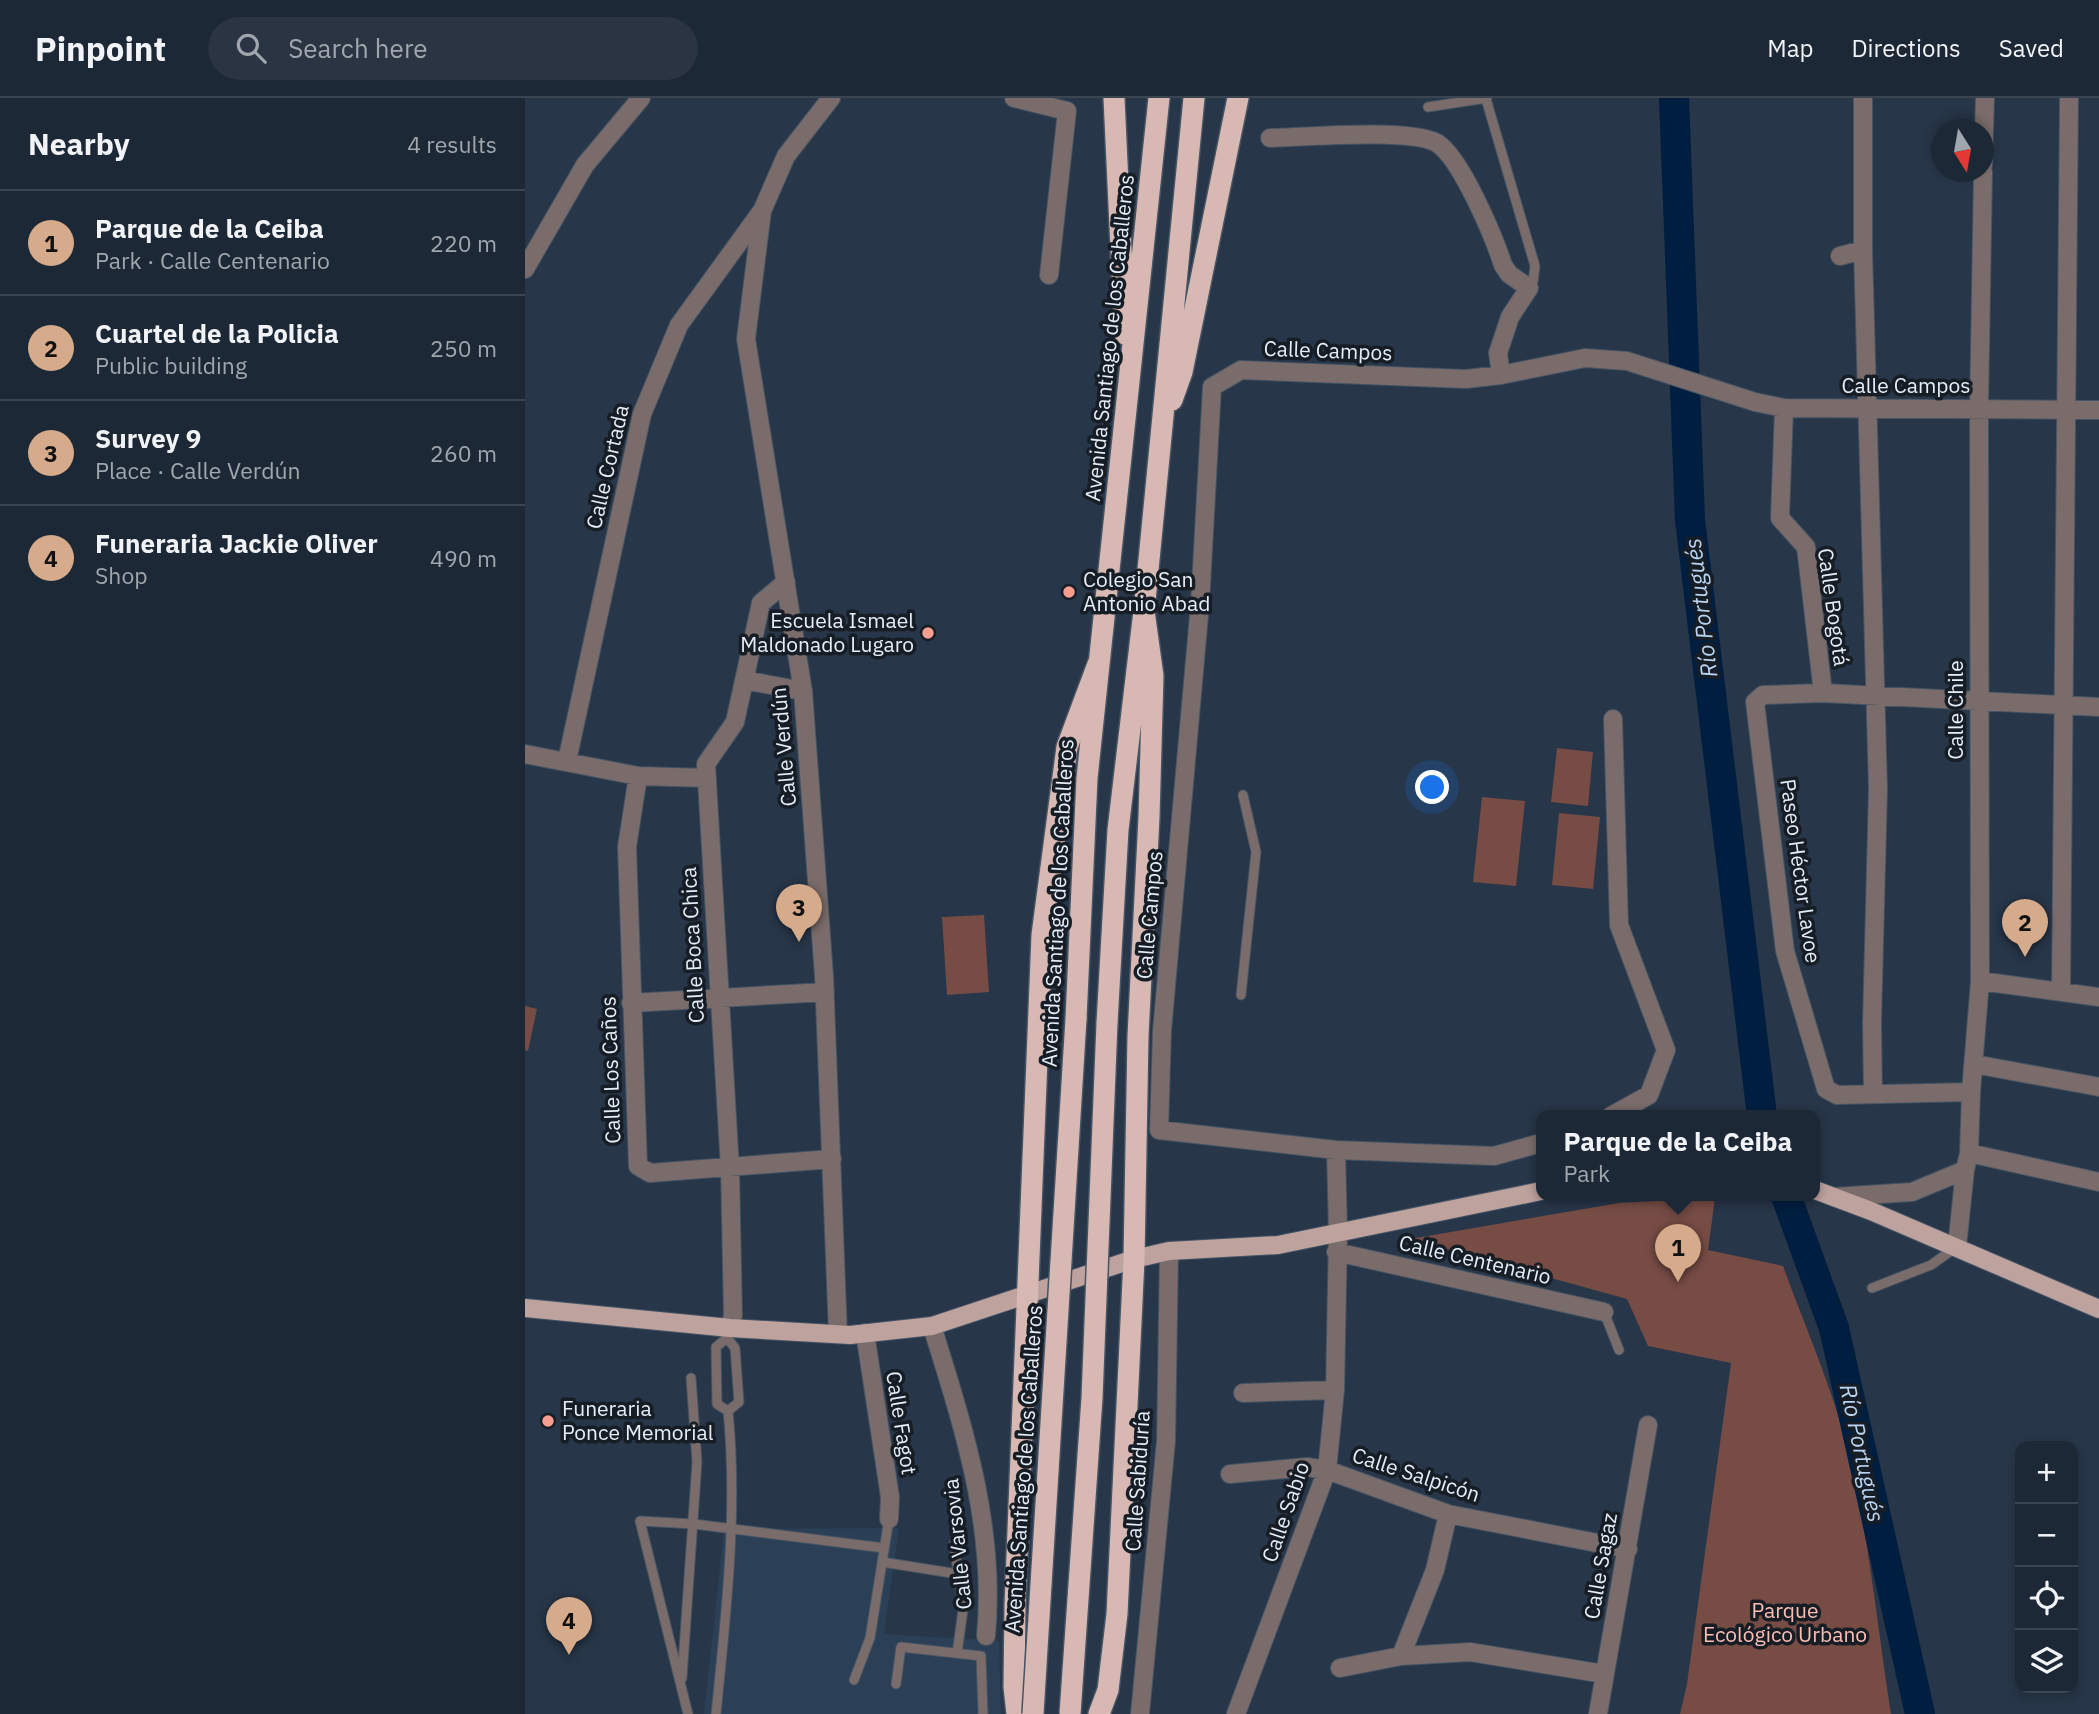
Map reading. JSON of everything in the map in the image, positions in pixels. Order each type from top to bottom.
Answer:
[{"type":"highway","points":[[1114,98],[1128,405]]},
{"type":"highway","name":"Avenida Santiago de los Caballeros","points":[[1033,1714],[1076,1019],[1087,778],[1159,98]]},
{"type":"highway","points":[[1070,1714],[1092,1398],[1107,1023],[1118,830],[1144,611],[1194,98]]},
{"type":"highway","points":[[1161,431],[1182,372],[1238,98]]},
{"type":"highway","points":[[1098,1714],[1108,1690],[1113,1649],[1123,1518],[1134,1259],[1137,1077],[1153,676],[1144,611]]},
{"type":"highway","points":[[1017,1714],[1014,1687],[1015,1619],[1042,935],[1067,747],[1098,664]]},
{"type":"main road","points":[[525,1308],[728,1333],[838,1334],[932,1326],[1134,1259],[1169,1251],[1278,1245],[1536,1192]]},
{"type":"main road","points":[[1820,1192],[1957,1247],[2099,1309]]},
{"type":"street","points":[[525,269],[585,165],[641,98]]},
{"type":"street","points":[[585,165],[656,98]]},
{"type":"street","name":"Calle Verdún","points":[[831,98],[786,156],[762,211],[746,338],[803,691],[825,992],[838,1334]]},
{"type":"street","points":[[1014,98],[1067,111],[1049,275]]},
{"type":"street","points":[[1863,98],[1863,250],[1878,789],[1872,1023],[1873,1094],[1971,1092]]},
{"type":"street","points":[[1984,119],[1985,98]]},
{"type":"street","points":[[2061,991],[2064,410],[2069,98]]},
{"type":"street","points":[[1270,138],[1396,134],[1436,142],[1448,152],[1464,177],[1509,274],[1529,288],[1510,317],[1498,353],[1501,375]]},
{"type":"street","name":"Calle Chile","points":[[1957,1247],[1967,1162],[1980,981],[1979,409],[1983,182]]},
{"type":"street","name":"Calle Cortada","points":[[567,761],[642,414],[679,325],[762,211]]},
{"type":"street","points":[[1840,256],[1863,250]]},
{"type":"street","name":"Calle Campos","points":[[1336,1150],[1159,1130],[1162,1031],[1200,604],[1212,387],[1241,370],[1466,379],[1501,375],[1585,358],[1627,361],[1755,402],[1784,408],[2099,410]]},
{"type":"street","name":"Calle Bogotá","points":[[1784,408],[1780,518],[1806,547],[1823,693]]},
{"type":"street","name":"Calle Boca Chica","points":[[728,1333],[733,1315],[730,1168],[706,764],[734,722],[761,603],[786,582]]},
{"type":"street","points":[[744,680],[803,691]]},
{"type":"street","points":[[1823,693],[2099,707]]},
{"type":"street","name":"Paseo Héctor Lavoe","points":[[1823,693],[1762,695],[1755,702],[1785,951],[1826,1089],[1830,1093],[1873,1094]]},
{"type":"street","points":[[1613,719],[1619,925],[1666,1051],[1649,1095],[1622,1110]]},
{"type":"street","points":[[525,754],[638,776],[707,778]]},
{"type":"street","name":"Calle Los Caños","points":[[638,776],[627,847],[638,1166],[650,1173],[832,1159]]},
{"type":"street","points":[[1980,981],[2099,997]]},
{"type":"street","points":[[631,1003],[825,992]]},
{"type":"street","points":[[1974,1064],[2099,1087]]},
{"type":"street","points":[[1336,1150],[1494,1156],[1536,1145]]},
{"type":"street","name":"Calle Sabio","points":[[1236,1714],[1327,1470],[1335,1390],[1338,1233],[1336,1150]]},
{"type":"street","points":[[1834,1197],[1912,1192],[1967,1162],[2099,1182]]},
{"type":"street","name":"Calle Sabiduría","points":[[1140,1714],[1166,1441],[1169,1251]]},
{"type":"street","name":"Calle Centenario","points":[[1336,1252],[1604,1312]]},
{"type":"street","name":"Calle Varsovia","points":[[932,1326],[968,1446],[980,1503],[990,1595],[986,1636]]},
{"type":"street","name":"Calle Fagot","points":[[865,1333],[890,1496],[889,1520]]},
{"type":"street","points":[[1243,1393],[1335,1390]]},
{"type":"street","name":"Calle Sagaz","points":[[1598,1714],[1648,1425]]},
{"type":"street","name":"Calle Salpicón","points":[[1230,1474],[1307,1467],[1327,1470],[1448,1514],[1628,1549]]},
{"type":"street","points":[[1401,1656],[1435,1570],[1448,1514]]},
{"type":"street","points":[[1340,1668],[1401,1656],[1470,1652],[1604,1674]]},
{"type":"lane","points":[[1428,107],[1486,98],[1535,266],[1533,282],[1529,288]]},
{"type":"lane","points":[[1241,995],[1255,852],[1243,795]]},
{"type":"lane","points":[[1873,1288],[1931,1265],[1957,1247]]},
{"type":"lane","points":[[1604,1312],[1619,1350]]},
{"type":"lane","points":[[728,1333],[735,1348],[739,1402],[728,1411],[717,1404],[716,1347],[728,1333]]},
{"type":"lane","points":[[681,1686],[697,1462],[691,1378]]},
{"type":"lane","points":[[716,1714],[733,1455],[728,1411]]},
{"type":"lane","points":[[854,1680],[870,1638],[889,1520]]},
{"type":"lane","points":[[688,1714],[640,1521],[694,1524],[884,1548]]},
{"type":"lane","points":[[954,1543],[963,1610],[957,1653]]},
{"type":"lane","points":[[882,1562],[958,1574]]},
{"type":"lane","points":[[896,1684],[901,1647],[981,1656],[983,1714]]},
{"type":"shaded area","points":[[899,1528],[884,1634],[999,1641],[1001,1714],[704,1714],[724,1529]]},
{"type":"green space","points":[[1557,748],[1593,752],[1588,806],[1551,802]]},
{"type":"green space","points":[[1482,797],[1525,801],[1516,886],[1473,882]]},
{"type":"green space","points":[[1559,813],[1600,817],[1593,889],[1552,885]]},
{"type":"green space","points":[[984,915],[989,992],[947,995],[942,917]]},
{"type":"green space","points":[[525,1006],[537,1009],[528,1051],[525,1050]]},
{"type":"green space","name":"Parque Ecológico Urbano","points":[[1715,1201],[1708,1250],[1783,1266],[1830,1390],[1846,1441],[1869,1559],[1891,1714],[1680,1714],[1687,1684],[1731,1363],[1648,1346],[1627,1299],[1410,1239],[1619,1203]]},
{"type":"waterway","name":"Río Portugués","points":[[1674,98],[1690,520],[1761,1110]]},
{"type":"waterway","name":"Río Portugués","points":[[1788,1201],[1834,1328],[1920,1714]]},
{"type":"place","name":"Colegio San Antonio Abad","points":[[1069,592]]},
{"type":"place","name":"Escuela Ismael Maldonado Lugaro","points":[[928,633]]},
{"type":"place","name":"Survey 9","points":[[799,942]]},
{"type":"place","name":"Cuartel de la Policia","points":[[2025,957]]},
{"type":"place","name":"Parque de la Ceiba","points":[[1678,1282]]},
{"type":"place","name":"Funeraria Ponce Memorial","points":[[548,1421]]},
{"type":"place","name":"Funeraria Jackie Oliver","points":[[569,1655]]}]
